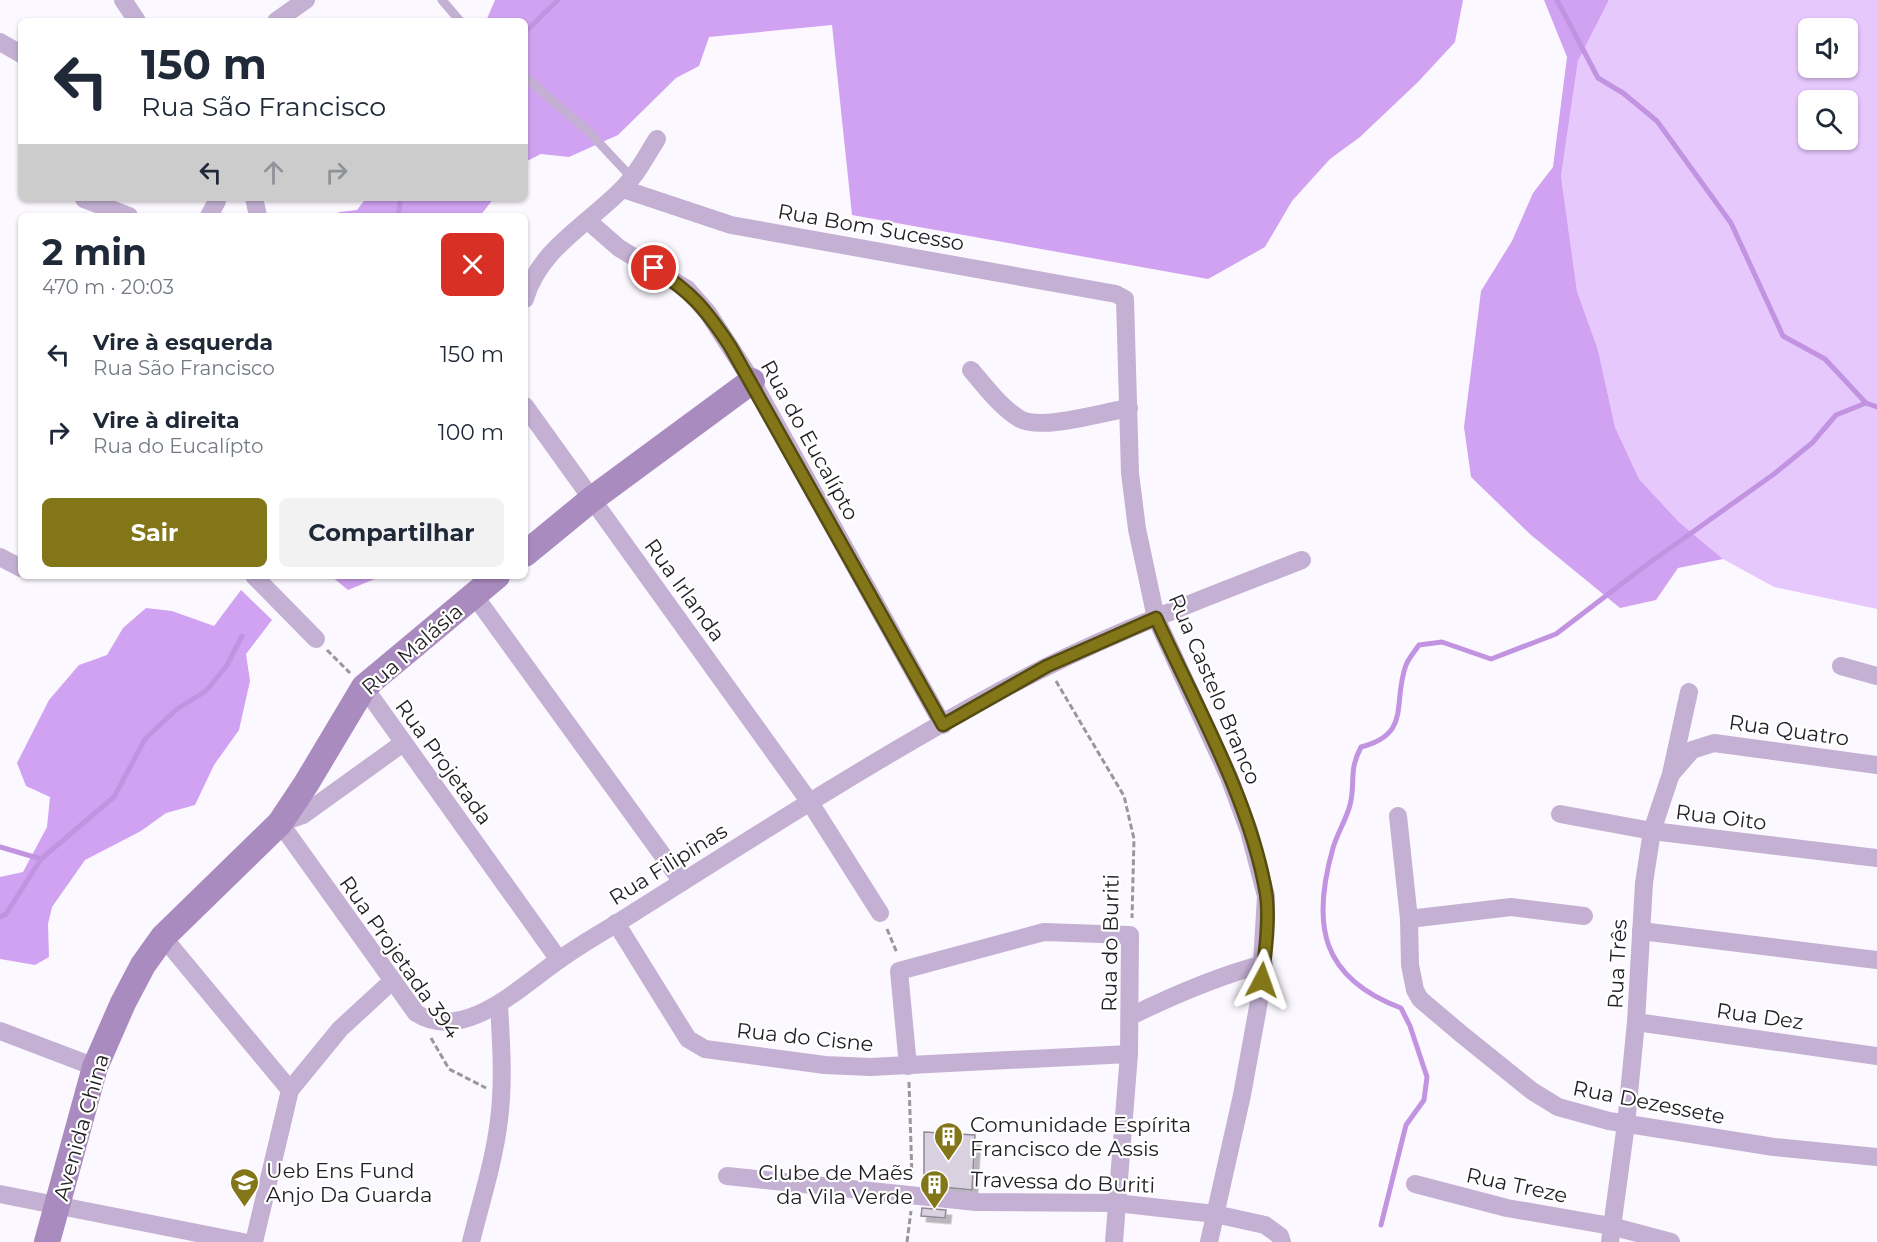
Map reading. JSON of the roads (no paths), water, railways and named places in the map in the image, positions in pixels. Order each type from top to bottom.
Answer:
[{"type":"street","points":[[123,0],[135,18]]},
{"type":"street","points":[[280,18],[306,0]]},
{"type":"street","points":[[0,42],[18,52]]},
{"type":"street","points":[[528,290],[534,273],[544,258],[627,184],[657,139]]},
{"type":"street","name":"Rua Bom Sucesso","points":[[627,184],[731,225],[1116,294]]},
{"type":"street","points":[[83,204],[118,213]]},
{"type":"street","name":"Rua do Eucalípto","points":[[588,221],[619,248],[687,289],[708,313],[752,381],[943,725]]},
{"type":"street","name":"Rua Castelo Branco","points":[[1116,294],[1123,296],[1126,304],[1130,472],[1137,529],[1156,618],[1207,725],[1249,831],[1266,896],[1264,964],[1242,1095],[1209,1242]]},
{"type":"street","points":[[970,370],[1012,413],[1025,422],[1049,422],[1129,408]]},
{"type":"street","points":[[528,552],[592,499],[752,381]]},
{"type":"street","name":"Rua Irlanda","points":[[528,410],[809,801],[880,913]]},
{"type":"street","points":[[0,557],[18,566]]},
{"type":"street","name":"Rua Filipinas","points":[[416,1013],[431,1019],[454,1020],[468,1018],[499,1004],[559,960],[809,801],[1047,666],[1156,618],[1302,560]]},
{"type":"street","points":[[257,579],[316,639]]},
{"type":"street","name":"Rua Malásia","points":[[280,823],[364,687],[493,579]]},
{"type":"street","points":[[474,595],[682,882]]},
{"type":"street","points":[[1841,666],[1877,676]]},
{"type":"street","name":"Rua Projetada","points":[[364,687],[559,960]]},
{"type":"street","name":"Rua Três","points":[[1610,1234],[1626,1124],[1636,1022],[1644,884],[1652,831],[1671,774],[1689,692]]},
{"type":"street","points":[[280,823],[303,815],[403,743]]},
{"type":"street","name":"Rua Quatro","points":[[1671,774],[1692,750],[1714,743],[1877,765]]},
{"type":"street","name":"Rua Oito","points":[[1560,814],[1652,831],[1877,858]]},
{"type":"street","name":"Rua Dezessete","points":[[1398,816],[1409,919],[1411,978],[1420,999],[1500,1067],[1558,1107],[1585,1116],[1774,1147],[1877,1157]]},
{"type":"street","name":"Avenida China","points":[[47,1242],[95,1067],[143,964],[163,937],[280,823]]},
{"type":"street","name":"Rua Projetada 394","points":[[280,823],[391,982],[416,1013]]},
{"type":"street","points":[[1409,919],[1510,907],[1584,916]]},
{"type":"street","name":"Rua do Cisne","points":[[616,923],[679,1027],[694,1045],[705,1049],[825,1065],[909,1066],[1129,1054]]},
{"type":"street","points":[[1641,931],[1877,960]]},
{"type":"street","name":"Rua do Buriti","points":[[909,1066],[899,971],[1044,932],[1130,935],[1129,1054],[1113,1242]]},
{"type":"street","points":[[163,937],[290,1090]]},
{"type":"street","points":[[1131,1016],[1189,989],[1264,964]]},
{"type":"street","points":[[254,1242],[290,1090],[340,1029],[391,982]]},
{"type":"street","points":[[471,1242],[489,1176],[501,1096],[502,1055],[499,1004]]},
{"type":"street","name":"Rua Dez","points":[[1636,1022],[1877,1056]]},
{"type":"street","points":[[0,1031],[95,1067]]},
{"type":"street","name":"Travessa do Buriti","points":[[727,1176],[1005,1204],[1116,1203],[1215,1214],[1265,1225],[1280,1236],[1282,1242]]},
{"type":"street","name":"Rua Treze","points":[[1415,1184],[1610,1234],[1671,1242]]},
{"type":"street","points":[[0,1194],[57,1207],[162,1224],[243,1242]]},
{"type":"lane","points":[[442,0],[457,18]]},
{"type":"lane","points":[[528,80],[588,131],[627,184]]},
{"type":"waterway","points":[[528,29],[558,0]]},
{"type":"waterway","points":[[1557,0],[1598,78],[1623,93],[1657,121],[1731,223],[1783,336],[1825,359],[1866,403],[1877,407]]},
{"type":"waterway","points":[[398,213],[400,201]]},
{"type":"waterway","points":[[1381,1225],[1406,1125],[1424,1100],[1427,1077],[1410,1026],[1401,1008],[1374,996],[1354,981],[1339,964],[1329,946],[1324,925],[1323,901],[1333,848],[1350,805],[1353,770],[1357,756],[1361,747],[1388,734],[1394,725],[1406,665],[1419,645],[1442,642],[1491,659],[1556,634],[1645,566],[1774,474],[1812,443],[1836,415],[1866,403]]},
{"type":"waterway","points":[[0,917],[6,914],[41,859],[114,797],[145,739],[177,709],[206,691],[227,665],[242,636]]},
{"type":"waterway","points":[[0,847],[41,859]]},
{"type":"place","name":"Comunidade Espírita Francisco de Assis","points":[[949,1162]]},
{"type":"place","name":"Ueb Ens Fund Anjo Da Guarda","points":[[245,1208]]},
{"type":"place","name":"Clube de Maẽs da Vila Verde","points":[[934,1210]]}]
